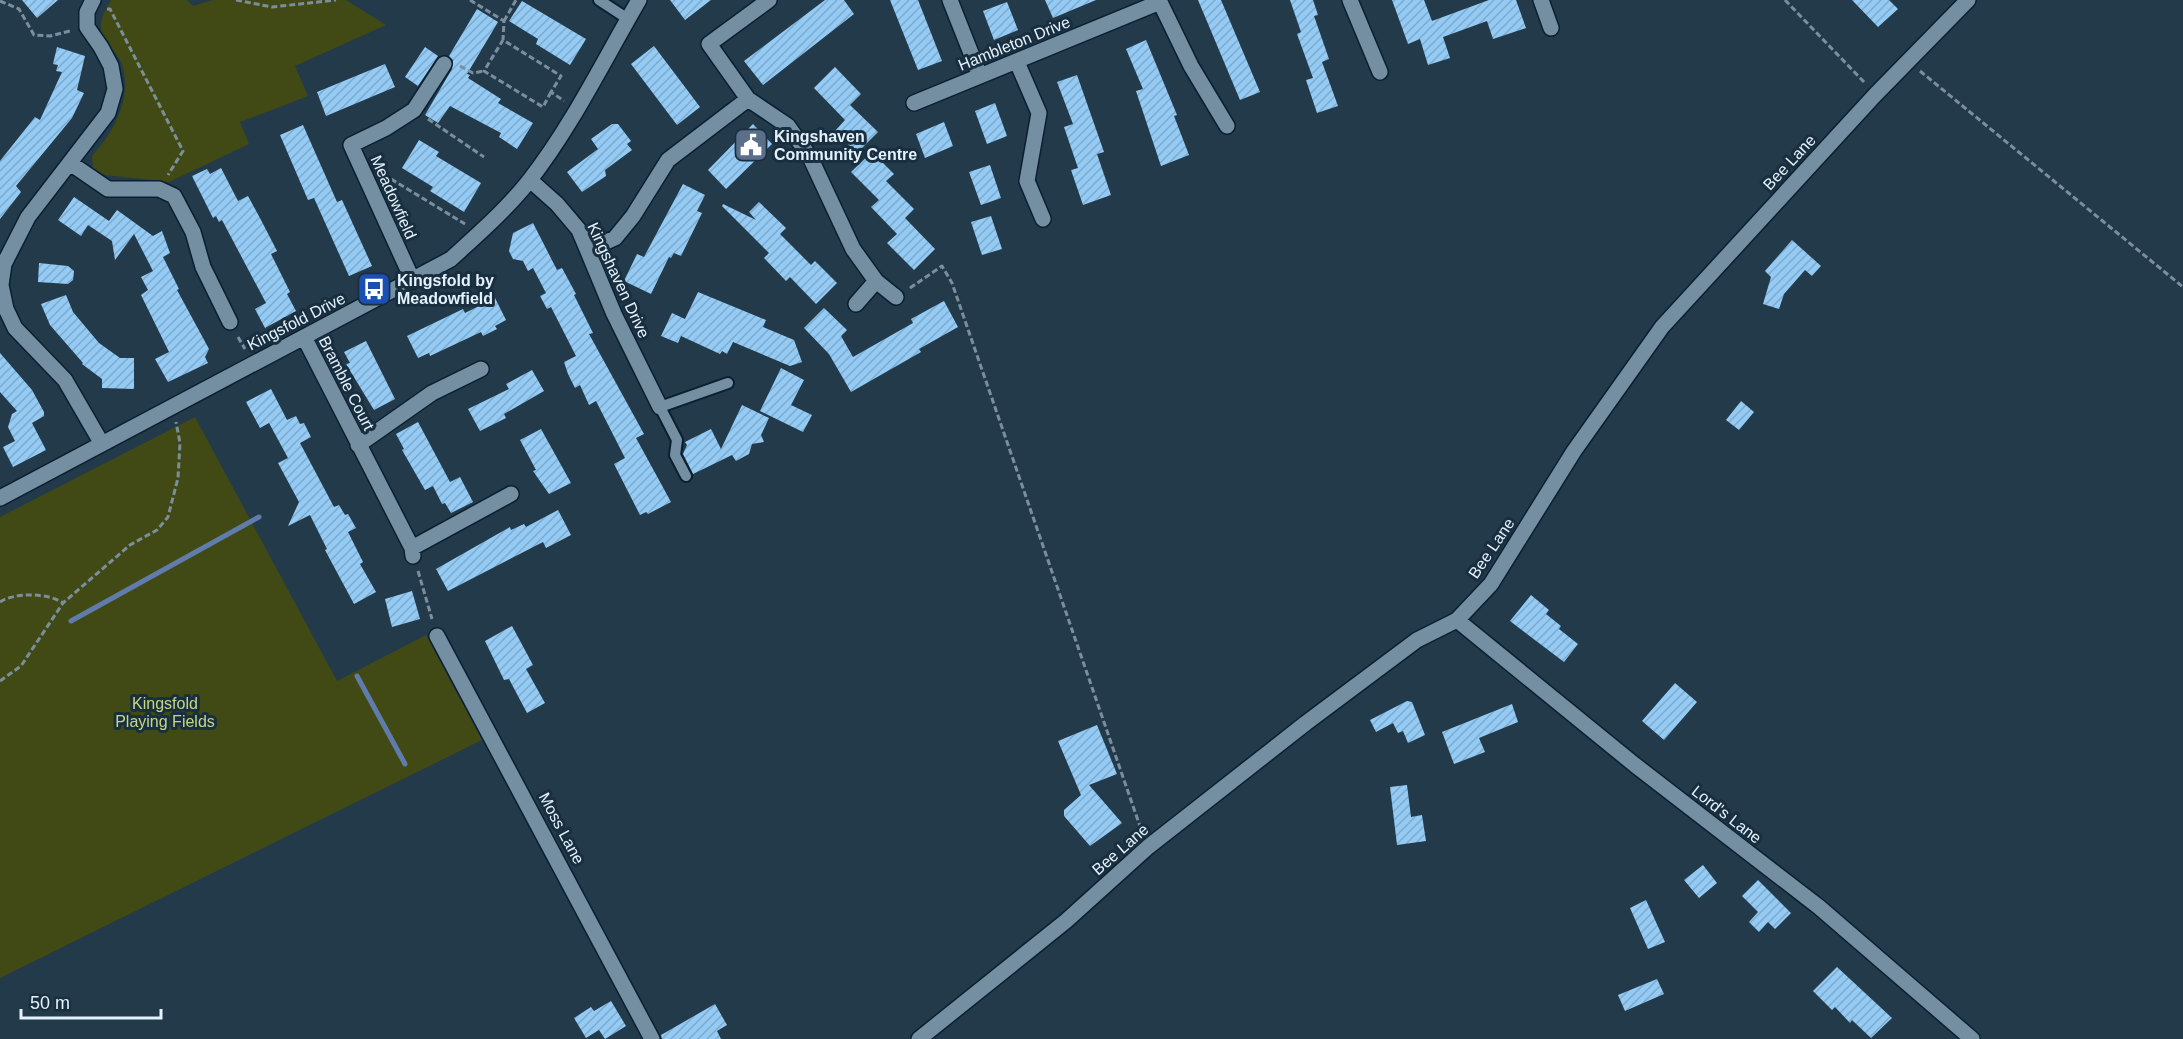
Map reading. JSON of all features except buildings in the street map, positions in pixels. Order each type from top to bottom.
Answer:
[{"type":"street","name":"Kingsfold Drive","points":[[0,498],[451,259],[500,215],[530,180],[576,109],[639,0]]},
{"type":"street","points":[[770,0],[709,44],[748,99],[788,126],[810,157],[853,249],[876,281],[896,297]]},
{"type":"street","points":[[950,0],[980,76]]},
{"type":"street","points":[[1350,0],[1380,72]]},
{"type":"street","points":[[1542,0],[1551,28]]},
{"type":"street","name":"Bee Lane","points":[[919,1039],[1066,921],[1148,848],[1306,723],[1408,647],[1457,621],[1491,584],[1574,451],[1662,327],[1875,94],[1968,0]]},
{"type":"street","points":[[1160,1],[1191,66],[1227,126]]},
{"type":"street","name":"Hambleton Drive","points":[[914,103],[1160,1]]},
{"type":"street","points":[[89,13],[101,47],[111,66],[115,89],[108,113],[44,194],[12,245],[4,264],[2,285],[3,312],[15,328],[65,380],[102,444]]},
{"type":"street","points":[[1017,62],[1039,113],[1027,181],[1043,219]]},
{"type":"street","name":"Meadowfield","points":[[413,281],[351,145],[386,128],[414,110],[444,64]]},
{"type":"street","points":[[588,250],[615,238],[633,216],[650,185],[668,160],[748,99]]},
{"type":"street","points":[[70,163],[91,180],[108,189],[159,189],[174,196],[185,216],[203,267],[230,322]]},
{"type":"street","name":"Kingshaven Drive","points":[[530,180],[557,204],[579,230],[614,314],[660,407]]},
{"type":"street","points":[[856,304],[876,281]]},
{"type":"street","name":"Bramble Court","points":[[304,337],[412,552]]},
{"type":"street","name":"Bramble Court","points":[[358,445],[432,393],[481,369]]},
{"type":"street","points":[[412,552],[511,494]]},
{"type":"street","name":"Lord's Lane","points":[[1457,621],[1635,765],[1819,907],[1972,1039]]},
{"type":"street","name":"Moss Lane","points":[[437,636],[652,1039]]},
{"type":"lane","points":[[599,0],[628,19]]},
{"type":"lane","points":[[686,476],[675,455],[677,440],[660,407],[728,383]]},
{"type":"path","points":[[236,0],[272,7],[336,0]]},
{"type":"path","points":[[470,0],[504,21]]},
{"type":"path","points":[[484,71],[502,40],[504,21],[516,0]]},
{"type":"path","points":[[1785,0],[1875,94]]},
{"type":"path","points":[[0,1],[19,9],[28,27],[40,37],[89,13],[110,9],[183,151],[159,189]]},
{"type":"path","points":[[444,64],[449,60],[473,73],[484,71],[543,106],[561,76],[502,40]]},
{"type":"path","points":[[1908,61],[2183,287]]},
{"type":"path","points":[[551,92],[576,109]]},
{"type":"path","points":[[414,110],[484,157]]},
{"type":"path","points":[[391,178],[479,233]]},
{"type":"path","points":[[896,297],[942,266],[952,283],[1148,848]]},
{"type":"path","points":[[230,322],[253,364]]},
{"type":"path","points":[[0,681],[21,666],[63,603],[130,545],[157,530],[168,517],[178,478],[180,443],[172,407]]},
{"type":"path","points":[[412,552],[437,636]]},
{"type":"path","points":[[0,602],[15,596],[57,599],[63,603]]},
{"type":"green space","points":[[111,0],[187,0],[193,6],[213,0],[346,0],[386,25],[295,66],[308,96],[240,122],[249,144],[169,182],[105,175],[93,168],[92,156],[108,136],[120,113],[125,88],[121,62],[104,39],[101,31],[102,19]]},
{"type":"green space","name":"Kingsfold Playing Fields","points":[[195,417],[337,681],[426,635],[482,740],[0,978],[0,517]]},
{"type":"waterway","points":[[71,621],[259,517]]},
{"type":"waterway","points":[[357,676],[405,764]]},
{"type":"place","name":"Kingshaven Community Centre","points":[[751,145]]},
{"type":"place","name":"Kingsfold by Meadowfield","points":[[374,289]]}]
